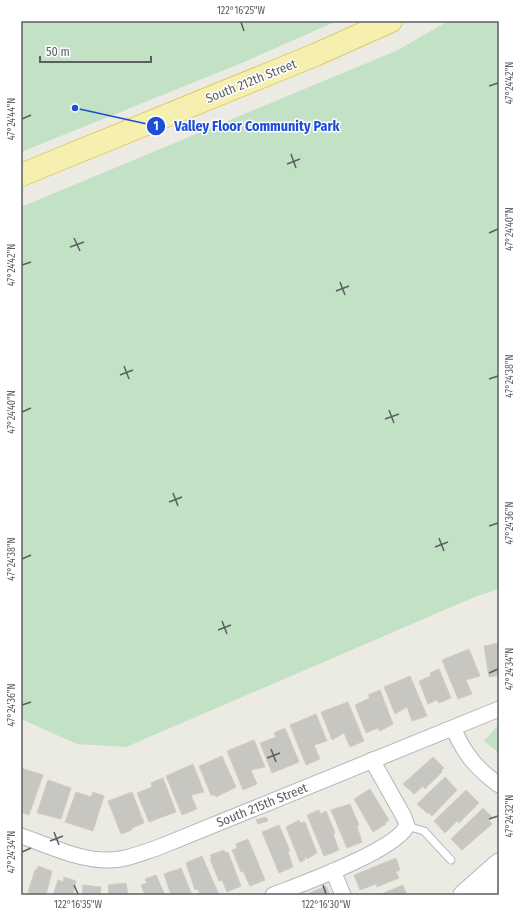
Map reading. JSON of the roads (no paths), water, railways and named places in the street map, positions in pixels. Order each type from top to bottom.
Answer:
[{"type":"main road","name":"South 212th Street","points":[[21,175],[316,55],[391,21]]},
{"type":"street","name":"South 215th Street","points":[[21,836],[80,856],[106,860],[127,857],[157,848],[499,709]]},
{"type":"street","points":[[453,728],[462,748],[473,763],[499,785]]},
{"type":"street","points":[[273,895],[333,871],[390,843],[405,829],[372,760]]},
{"type":"street","points":[[464,895],[499,864]]},
{"type":"street","points":[[333,871],[343,895]]},
{"type":"street","points":[[488,895],[499,884]]},
{"type":"lane","points":[[405,829],[424,832],[451,860]]},
{"type":"place","name":"Valley Floor Community Park","points":[[75,108]]}]
